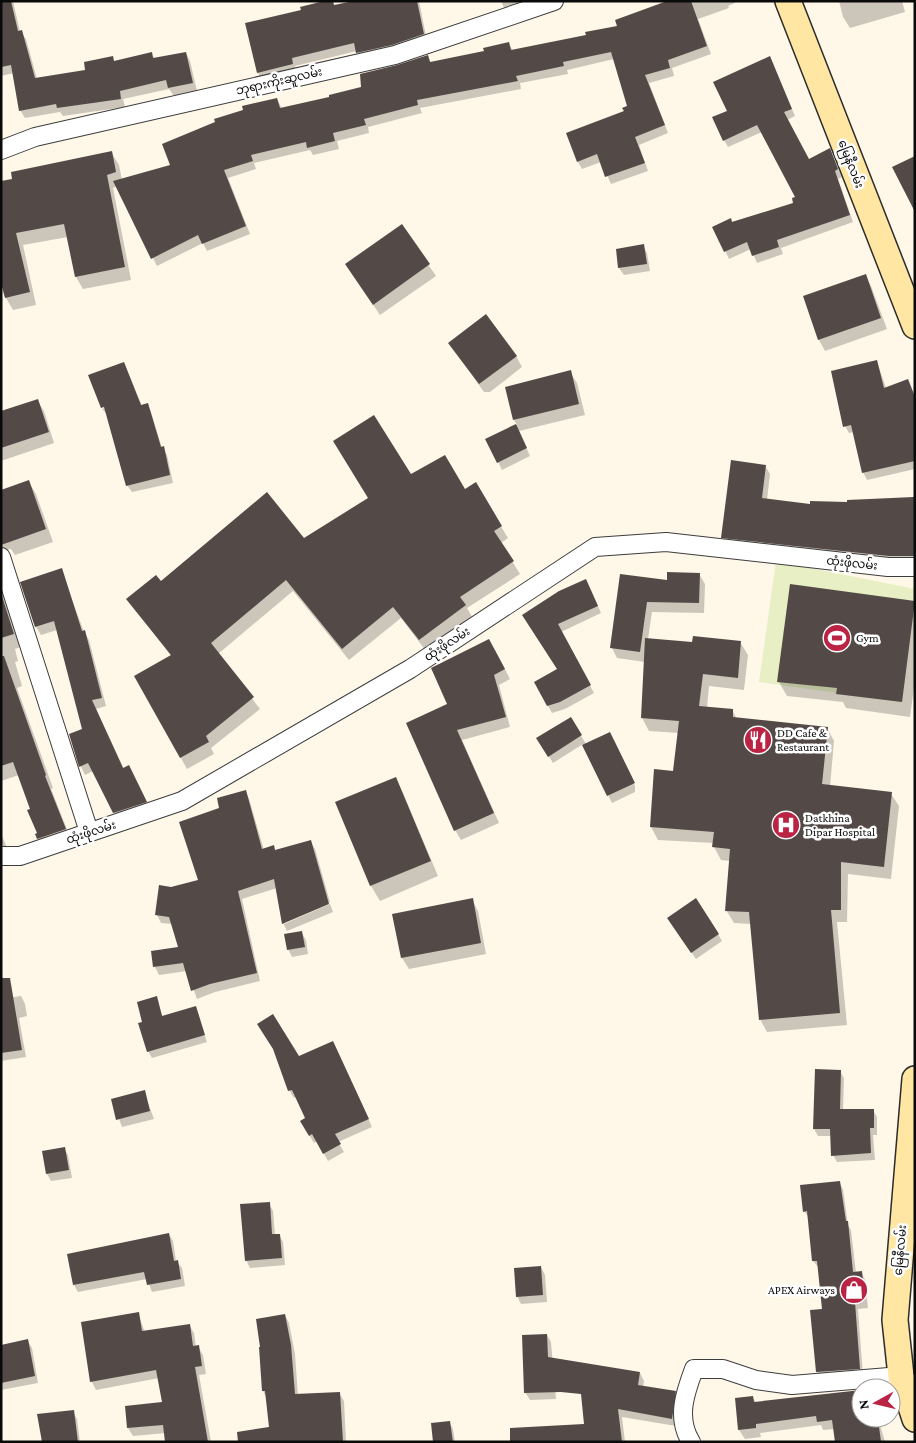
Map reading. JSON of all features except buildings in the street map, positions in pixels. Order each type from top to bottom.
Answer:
[{"type":"main road","name":"မြေနီလမ်း","points":[[788,1],[915,326]]},
{"type":"main road","name":"မြေနီလမ်း","points":[[915,1079],[895,1320],[901,1376],[915,1419]]},
{"type":"street","name":"ဘုရားကိုးဆူလမ်း","points":[[1,150],[35,137],[395,55],[554,1]]},
{"type":"street","name":"ထုံးဖိုလမ်း","points":[[1,856],[20,856],[182,802],[410,669],[595,547],[666,542],[888,567],[915,567]]},
{"type":"street","points":[[1,557],[89,832]]},
{"type":"street","points":[[691,1442],[685,1432],[682,1402],[694,1369],[723,1369],[756,1380],[792,1385],[901,1376]]},
{"type":"green space","name":"Gym","points":[[776,561],[915,589],[902,702],[759,682]]},
{"type":"place","name":"Gym","points":[[837,638]]},
{"type":"place","name":"DD Cafe & Restaurant","points":[[758,740]]},
{"type":"place","name":"Datkhina Dipar Hospital","points":[[786,825]]},
{"type":"place","name":"APEX Airways","points":[[854,1290]]}]
